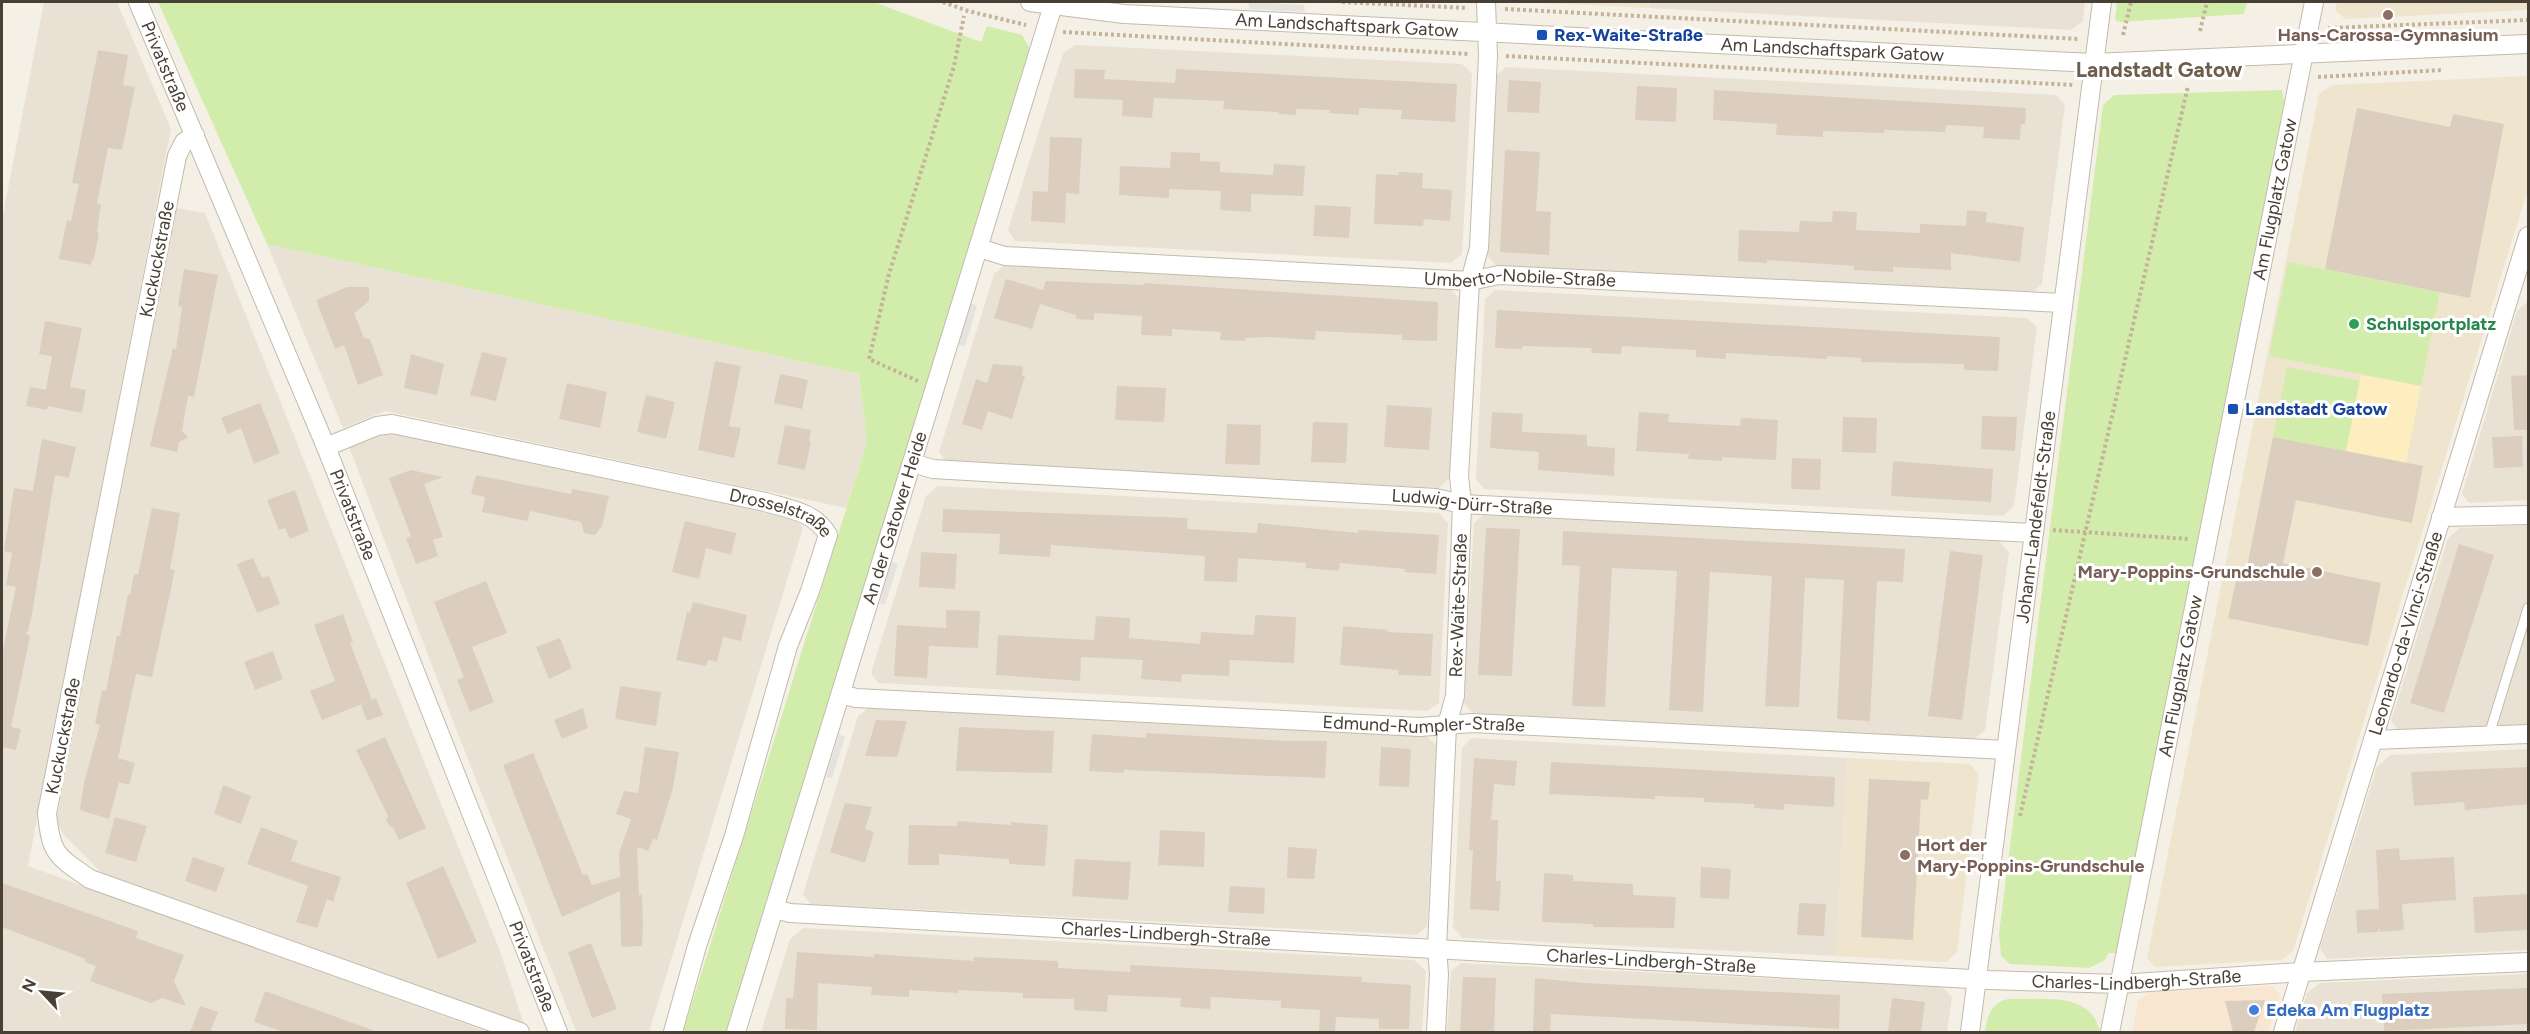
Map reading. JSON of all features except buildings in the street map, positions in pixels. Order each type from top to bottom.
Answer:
[{"type":"street","name":"Privatstraße","points":[[138,2],[326,447],[558,1032]]},
{"type":"street","name":"Am Landschaftspark Gatow","points":[[1030,2],[1124,14],[2093,63],[2529,44]]},
{"type":"street","name":"Johann-Landefeldt-Straße","points":[[1970,1032],[2102,2]]},
{"type":"street","name":"Am Flugplatz Gatow","points":[[2110,1032],[2314,2]]},
{"type":"street","name":"An der Gatower Heide","points":[[736,1032],[1053,4]]},
{"type":"street","name":"Rex-Waite-Straße","points":[[1436,1032],[1439,974],[1437,948],[1447,725],[1455,696],[1462,504],[1459,476],[1470,281],[1479,248],[1488,56],[1486,5]]},
{"type":"street","name":"Kuckuckstraße","points":[[195,135],[184,142],[177,156],[47,813],[50,837],[59,858],[90,879],[520,1032]]},
{"type":"street","name":"Leonardo-da-Vinci-Straße","points":[[2283,1032],[2442,517],[2521,285],[2529,236]]},
{"type":"street","name":"Umberto-Nobile-Straße","points":[[979,248],[1005,256],[1470,281],[1499,275],[2062,303]]},
{"type":"street","name":"Drosselstraße","points":[[326,447],[376,426],[392,424],[765,502],[803,513],[823,526],[828,535],[820,562],[788,646],[734,836],[697,946],[673,1032]]},
{"type":"street","name":"Ludwig-Dürr-Straße","points":[[912,463],[933,469],[1436,498],[1462,504],[2034,531]]},
{"type":"street","points":[[2442,517],[2529,515]]},
{"type":"street","name":"Edmund-Rumpler-Straße","points":[[841,694],[856,698],[1396,726],[1473,723],[2006,750]]},
{"type":"street","points":[[2373,740],[2529,734]]},
{"type":"street","name":"Charles-Lindbergh-Straße","points":[[774,909],[790,913],[1976,980],[2120,984],[2301,972],[2529,962]]},
{"type":"lane","points":[[2489,735],[2527,621],[2529,608]]},
{"type":"path","points":[[1342,2],[1486,5],[2097,40]]},
{"type":"path","points":[[2123,35],[2131,2]]},
{"type":"path","points":[[2200,31],[2207,2]]},
{"type":"path","points":[[925,385],[868,359],[889,274],[954,66],[964,16]]},
{"type":"path","points":[[2308,32],[2333,28],[2529,20]]},
{"type":"path","points":[[2019,821],[2188,86]]},
{"type":"path","points":[[2034,531],[2187,539]]},
{"type":"shaded area","points":[[44,2],[117,2],[171,129],[28,866],[488,1032],[2,1032],[2,220]]},
{"type":"shaded area","points":[[1249,2],[1304,5],[1305,12],[1249,9]]},
{"type":"shaded area","points":[[1522,2],[1650,2],[1649,8]]},
{"type":"shaded area","points":[[1650,2],[2085,2],[2083,21],[2071,30],[1649,8]]},
{"type":"shaded area","name":"Hans-Carossa-Gymnasium","points":[[2337,2],[2528,2],[2528,10],[2345,19],[2335,10]]},
{"type":"shaded area","points":[[1075,45],[1462,64],[1472,74],[1462,254],[1451,263],[1015,241],[1008,230],[1063,53]]},
{"type":"shaded area","points":[[1506,67],[2056,95],[2065,105],[2042,284],[2032,293],[1496,266],[1487,255],[1496,76]]},
{"type":"shaded area","name":"Mary-Poppins-Grundschule","points":[[2528,76],[2528,189],[2293,951],[2281,960],[2155,967],[2147,958],[2319,94],[2332,85]]},
{"type":"shaded area","points":[[176,208],[205,213],[500,951],[524,1024],[102,873],[64,835],[56,821]]},
{"type":"shaded area","points":[[267,244],[859,374],[867,442],[846,508],[385,411],[343,428]]},
{"type":"shaded area","points":[[1006,264],[1449,288],[1459,298],[1451,477],[1439,488],[946,462],[939,452],[994,274]]},
{"type":"shaded area","points":[[1495,290],[2027,318],[2037,327],[2014,506],[2003,516],[1484,489],[1476,479],[1485,299]]},
{"type":"shaded area","points":[[2528,301],[2528,500],[2469,503],[2462,494],[2517,311]]},
{"type":"shaded area","points":[[971,303],[977,306],[965,346],[958,345]]},
{"type":"shaded area","points":[[385,432],[796,519],[803,528],[649,1032],[576,1031],[456,729],[349,447]]},
{"type":"shaded area","points":[[938,486],[1439,513],[1448,523],[1439,703],[1427,711],[878,683],[871,673],[926,496]]},
{"type":"shaded area","points":[[1484,514],[1999,541],[2009,552],[1985,730],[1973,740],[1473,713],[1463,703],[1474,523]]},
{"type":"shaded area","points":[[2528,525],[2528,725],[2399,731],[2391,721],[2448,538],[2460,528]]},
{"type":"shaded area","points":[[891,562],[898,564],[885,605],[879,604]]},
{"type":"shaded area","points":[[870,707],[1426,736],[1437,746],[1427,926],[1417,935],[810,904],[803,894],[858,716]]},
{"type":"shaded area","points":[[839,734],[845,737],[832,778],[826,777]]},
{"type":"shaded area","points":[[1472,738],[1847,758],[1836,956],[1462,938],[1453,927],[1462,748]]},
{"type":"shaded area","points":[[2528,749],[2528,950],[2327,959],[2320,948],[2377,767],[2390,755]]},
{"type":"shaded area","name":"Hort der Mary-Poppins-Grundschule","points":[[1847,758],[1970,764],[1979,774],[1957,952],[1946,962],[1836,956]]},
{"type":"shaded area","points":[[803,928],[1414,960],[1426,971],[1422,1032],[761,1032],[790,939]]},
{"type":"shaded area","points":[[1461,963],[1942,987],[1952,997],[1947,1032],[1447,1032],[1451,971]]},
{"type":"shaded area","points":[[2528,974],[2528,1032],[2295,1032],[2307,993],[2320,983]]},
{"type":"shaded area","points":[[2273,986],[2280,995],[2268,1032],[2132,1032],[2138,1001],[2150,992]]},
{"type":"green space","points":[[158,2],[874,2],[981,42],[987,26],[1022,35],[1030,49],[726,1032],[683,1032],[867,442],[859,374],[267,244]]},
{"type":"green space","points":[[2117,2],[2247,2],[2244,14],[2120,22],[2115,20]]},
{"type":"green space","points":[[2282,90],[2284,102],[2117,953],[2109,953],[2105,960],[2089,968],[2010,964],[2001,956],[1999,934],[2103,105],[2114,95]]},
{"type":"green space","name":"Schulsportplatz","points":[[2288,262],[2440,292],[2421,386],[2269,356]]},
{"type":"green space","points":[[2287,367],[2360,381],[2346,451],[2273,437]]},
{"type":"green space","points":[[2050,999],[2076,1003],[2087,1009],[2095,1019],[2100,1032],[1985,1032],[1991,1011],[2002,1001]]},
{"type":"sand","points":[[2361,375],[2421,386],[2406,463],[2346,451]]},
{"type":"place","name":"Hans-Carossa-Gymnasium","points":[[2388,15]]},
{"type":"place","name":"Rex-Waite-Straße","points":[[1542,35]]},
{"type":"place","name":"Schulsportplatz","points":[[2354,324]]},
{"type":"place","name":"Landstadt Gatow","points":[[2233,409]]},
{"type":"place","name":"Mary-Poppins-Grundschule","points":[[2317,572]]},
{"type":"place","name":"Hort der Mary-Poppins-Grundschule","points":[[1905,855]]},
{"type":"place","name":"Edeka Am Flugplatz","points":[[2254,1010]]},
{"type":"district","name":"Landstadt Gatow","points":[[2159,70]]}]
